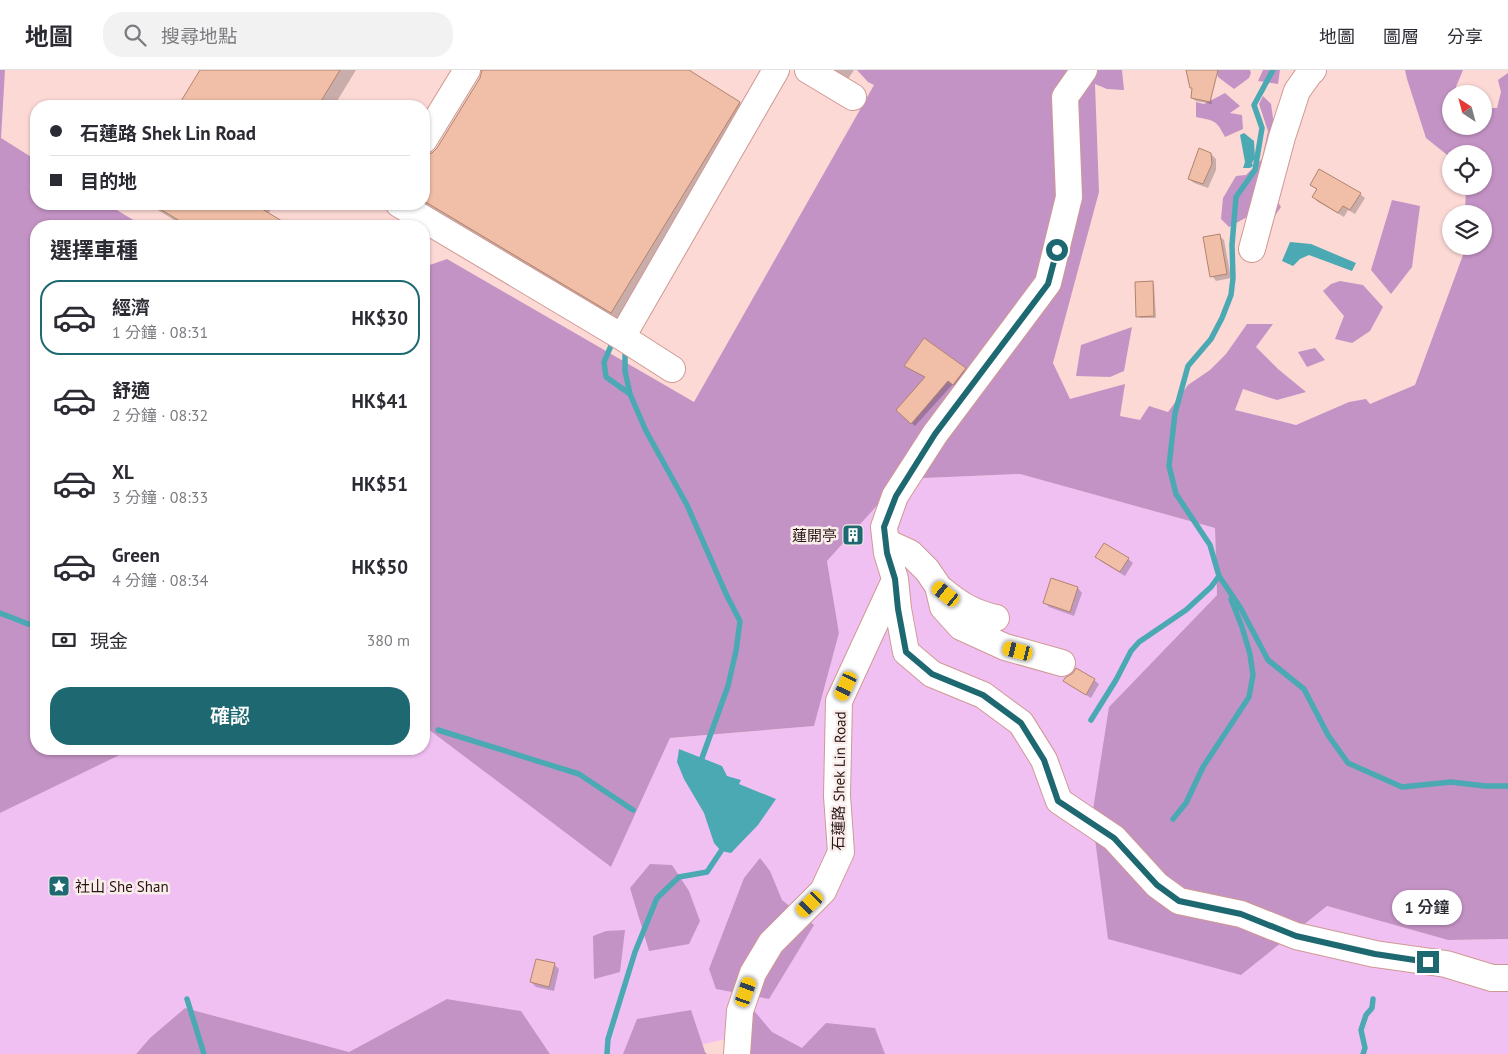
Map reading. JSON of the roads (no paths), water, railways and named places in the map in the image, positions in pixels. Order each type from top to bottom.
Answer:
[{"type":"street","points":[[430,130],[467,70]]},
{"type":"street","points":[[622,337],[776,70]]},
{"type":"street","points":[[808,70],[853,97]]},
{"type":"street","points":[[1084,70],[1065,97],[1069,197],[1048,284],[935,434],[896,496],[884,527],[887,553],[895,579],[898,609],[906,652],[932,674],[983,695],[1021,723],[1044,760],[1058,801],[1114,838],[1157,885],[1179,901],[1241,914],[1296,936],[1375,954],[1446,964],[1492,978],[1508,978]]},
{"type":"street","points":[[1252,249],[1282,137],[1297,90],[1313,70]]},
{"type":"street","points":[[409,210],[426,220]]},
{"type":"street","points":[[430,222],[672,369]]},
{"type":"street","points":[[886,542],[910,553],[927,570],[938,586],[955,601],[980,615],[996,618]]},
{"type":"street","name":"石蓮路 Shek Lin Road","points":[[737,1054],[740,1011],[753,973],[770,943],[823,891],[841,852],[837,796],[839,701],[895,579]]},
{"type":"street","points":[[938,586],[943,607],[961,627],[1005,648],[1062,663]]},
{"type":"water","points":[[1244,133],[1254,141],[1255,158],[1252,163],[1253,166],[1250,168],[1243,168],[1245,162],[1240,135]]},
{"type":"water","points":[[1290,242],[1311,244],[1356,263],[1352,271],[1309,255],[1300,259],[1293,266],[1282,261]]},
{"type":"water","points":[[679,749],[722,766],[727,776],[741,780],[739,784],[776,799],[758,825],[731,853],[721,851],[714,843],[704,813],[684,779],[677,762]]},
{"type":"waterway","points":[[1273,70],[1254,105],[1262,128],[1255,170],[1236,197],[1232,245],[1233,278],[1231,295],[1211,339],[1188,366],[1175,413],[1169,466],[1176,494],[1210,545],[1219,576],[1240,607],[1268,660],[1304,689],[1328,735],[1348,763],[1402,787],[1451,782],[1485,786],[1508,786]]},
{"type":"waterway","points":[[613,341],[604,362],[606,377],[630,394],[646,431],[687,505],[740,621],[736,651],[728,686],[702,758]]},
{"type":"waterway","points":[[625,350],[625,371],[630,394]]},
{"type":"waterway","points":[[1091,720],[1116,680],[1131,651],[1139,642],[1186,610],[1211,587],[1219,576],[1220,578]]},
{"type":"waterway","points":[[1173,819],[1186,803],[1203,767],[1249,697],[1253,675],[1250,654],[1231,599]]},
{"type":"waterway","points":[[0,613],[30,625]]},
{"type":"waterway","points":[[438,730],[579,774],[633,810]]},
{"type":"waterway","points":[[607,1054],[608,1039],[635,952],[657,898],[679,877],[707,872],[721,851]]},
{"type":"waterway","points":[[187,999],[204,1054]]},
{"type":"waterway","points":[[1363,1054],[1365,1048],[1361,1030],[1366,1015],[1372,1008],[1373,999]]},
{"type":"place","name":"蓮開亭","points":[[853,535]]},
{"type":"place","name":"社山 She Shan","points":[[59,886]]}]
